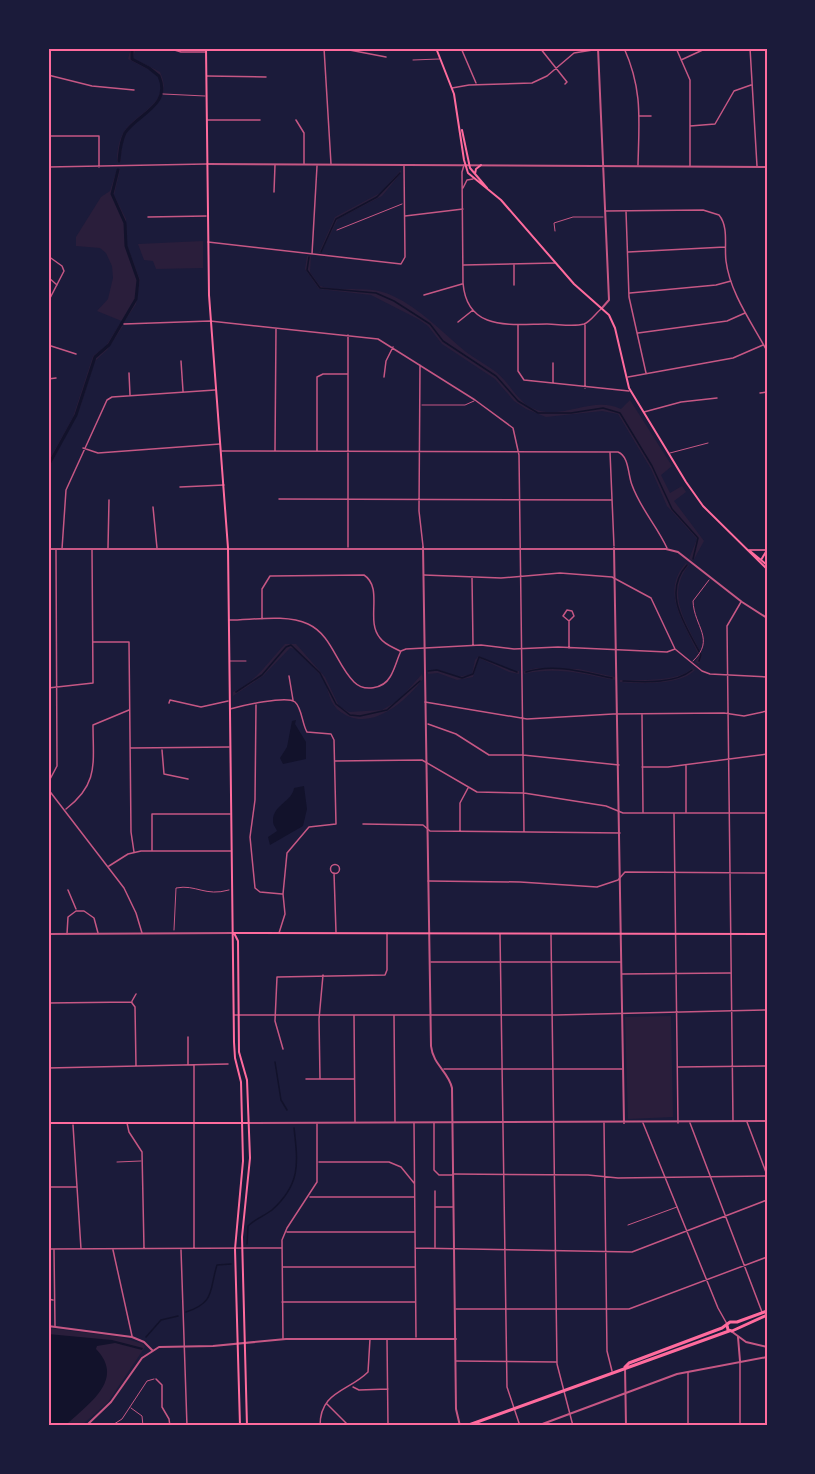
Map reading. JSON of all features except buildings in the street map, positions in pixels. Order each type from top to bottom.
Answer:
[{"type":"main road","points":[[436,48],[452,88],[467,165],[472,179],[487,188]]},
{"type":"main road","points":[[206,50],[210,321],[228,548],[231,889],[234,933],[233,1015],[235,1058],[241,1082],[243,1186],[235,1248],[240,1426]]},
{"type":"main road","points":[[467,165],[505,204],[574,284],[611,317],[631,391],[668,453],[699,500],[747,550],[767,567]]},
{"type":"main road","points":[[477,177],[476,169],[480,165]]},
{"type":"main road","points":[[747,550],[767,567]]},
{"type":"main road","points":[[761,560],[767,550]]},
{"type":"main road","points":[[234,933],[767,934]]},
{"type":"main road","points":[[234,933],[238,941],[239,1052],[247,1080],[249,1123],[249,1179],[242,1248],[248,1426]]},
{"type":"main road","points":[[48,1123],[249,1123]]},
{"type":"main road","points":[[625,1367],[734,1322],[765,1313]]},
{"type":"main road","points":[[466,1426],[736,1329],[765,1313]]},
{"type":"main road","points":[[734,1322],[736,1329]]},
{"type":"main road","points":[[727,1325],[730,1331]]},
{"type":"street","points":[[168,48],[181,52],[206,50]]},
{"type":"street","points":[[324,48],[331,165]]},
{"type":"street","points":[[339,48],[386,57]]},
{"type":"street","points":[[461,48],[477,84]]},
{"type":"street","points":[[540,48],[567,82],[565,84]]},
{"type":"street","points":[[467,165],[462,172],[463,283],[465,297],[473,310],[492,322],[585,324],[609,300],[598,48]]},
{"type":"street","points":[[452,88],[477,84],[532,83],[543,79],[574,53],[605,48]]},
{"type":"street","points":[[624,48],[638,83],[638,166]]},
{"type":"street","points":[[676,48],[690,80],[690,166]]},
{"type":"street","points":[[681,60],[707,48]]},
{"type":"street","points":[[750,48],[757,167]]},
{"type":"street","points":[[48,75],[92,86],[134,90]]},
{"type":"street","points":[[206,76],[266,77]]},
{"type":"street","points":[[690,126],[715,124],[734,92],[752,85]]},
{"type":"street","points":[[638,116],[651,116]]},
{"type":"street","points":[[206,120],[260,120]]},
{"type":"street","points":[[296,120],[304,133],[304,165]]},
{"type":"street","points":[[48,136],[99,136],[99,167]]},
{"type":"street","points":[[48,167],[207,164],[767,167]]},
{"type":"street","points":[[274,192],[275,165]]},
{"type":"street","points":[[312,254],[317,165]]},
{"type":"street","points":[[208,242],[399,264],[403,262],[404,166]]},
{"type":"street","points":[[463,189],[466,180],[472,179]]},
{"type":"street","points":[[404,216],[463,208]]},
{"type":"street","points":[[604,211],[712,211],[723,222],[731,281],[767,351]]},
{"type":"street","points":[[626,211],[629,293],[646,374]]},
{"type":"street","points":[[148,217],[207,216]]},
{"type":"street","points":[[627,252],[725,247]]},
{"type":"street","points":[[48,257],[63,268],[63,276],[48,302]]},
{"type":"street","points":[[463,265],[556,263]]},
{"type":"street","points":[[514,264],[514,285]]},
{"type":"street","points":[[48,277],[58,286]]},
{"type":"street","points":[[629,293],[719,285],[731,281]]},
{"type":"street","points":[[424,295],[463,283]]},
{"type":"street","points":[[458,322],[473,310]]},
{"type":"street","points":[[637,333],[723,322],[747,312]]},
{"type":"street","points":[[124,324],[210,321],[378,339],[475,400],[513,428],[517,452],[519,500],[524,832]]},
{"type":"street","points":[[518,324],[520,376],[530,383],[631,391]]},
{"type":"street","points":[[585,324],[585,388]]},
{"type":"street","points":[[275,451],[276,328]]},
{"type":"street","points":[[348,335],[348,547]]},
{"type":"street","points":[[48,345],[76,354]]},
{"type":"street","points":[[626,378],[734,358],[764,345]]},
{"type":"street","points":[[384,377],[386,361],[393,347]]},
{"type":"street","points":[[181,360],[183,392]]},
{"type":"street","points":[[553,363],[553,384]]},
{"type":"street","points":[[420,364],[419,500],[423,547],[430,1015],[432,1055],[452,1085],[456,1409],[459,1426]]},
{"type":"street","points":[[129,373],[130,396]]},
{"type":"street","points":[[316,451],[317,377],[323,374],[348,374]]},
{"type":"street","points":[[48,379],[56,378]]},
{"type":"street","points":[[62,549],[64,499],[83,448],[107,400],[130,396],[216,390]]},
{"type":"street","points":[[760,393],[767,392]]},
{"type":"street","points":[[643,412],[681,402],[717,398]]},
{"type":"street","points":[[83,448],[98,453],[221,444]]},
{"type":"street","points":[[222,451],[610,451],[622,453],[637,498],[667,549]]},
{"type":"street","points":[[610,451],[616,579],[624,1124]]},
{"type":"street","points":[[180,487],[224,485]]},
{"type":"street","points":[[108,549],[109,500]]},
{"type":"street","points":[[279,500],[612,500]]},
{"type":"street","points":[[153,507],[157,549]]},
{"type":"street","points":[[48,549],[348,547],[667,549],[678,552],[742,602],[767,618]]},
{"type":"street","points":[[48,783],[57,766],[56,549]]},
{"type":"street","points":[[48,688],[93,683],[92,549]]},
{"type":"street","points":[[747,550],[767,550]]},
{"type":"street","points":[[423,575],[571,573],[616,579],[651,598],[675,649],[707,674],[767,677]]},
{"type":"street","points":[[262,620],[262,589],[270,576],[364,575],[372,586],[375,630],[384,643],[401,651],[473,646],[521,649],[569,648],[617,652],[667,652],[675,649]]},
{"type":"street","points":[[472,576],[473,646]]},
{"type":"street","points":[[733,1122],[727,623],[742,602]]},
{"type":"street","points":[[228,620],[294,620],[312,626],[325,638],[352,680],[365,687],[385,683],[401,651]]},
{"type":"street","points":[[569,621],[569,648]]},
{"type":"street","points":[[93,642],[129,642],[130,832],[134,852]]},
{"type":"street","points":[[279,933],[285,914],[283,894],[286,855],[289,848],[309,827],[336,824],[332,734],[307,732],[293,701],[289,676]]},
{"type":"street","points":[[169,703],[170,700],[201,707],[229,701]]},
{"type":"street","points":[[229,709],[293,701]]},
{"type":"street","points":[[425,702],[522,719],[618,714],[744,716],[767,711]]},
{"type":"street","points":[[256,704],[255,800],[250,837],[255,888],[260,892],[283,894]]},
{"type":"street","points":[[66,810],[82,796],[91,782],[93,725],[130,710]]},
{"type":"street","points":[[642,714],[643,813]]},
{"type":"street","points":[[426,723],[456,735],[484,754],[523,755],[619,765]]},
{"type":"street","points":[[130,748],[230,747]]},
{"type":"street","points":[[162,748],[164,774],[188,779]]},
{"type":"street","points":[[642,767],[686,765],[767,754],[767,799]]},
{"type":"street","points":[[335,761],[426,761],[477,792],[524,794],[606,806],[620,812],[767,813]]},
{"type":"street","points":[[686,765],[686,813]]},
{"type":"street","points":[[460,831],[460,803],[469,787]]},
{"type":"street","points":[[48,789],[66,810],[129,897],[142,934]]},
{"type":"street","points":[[674,813],[678,1122]]},
{"type":"street","points":[[152,851],[152,814],[230,814]]},
{"type":"street","points":[[363,824],[423,825],[430,831],[620,833]]},
{"type":"street","points":[[108,867],[134,852],[231,851]]},
{"type":"street","points":[[428,881],[520,882],[594,888],[606,885],[621,877],[625,872],[767,873]]},
{"type":"street","points":[[334,873],[336,933]]},
{"type":"street","points":[[68,890],[76,911]]},
{"type":"street","points":[[67,934],[68,917],[76,911],[84,911],[94,918],[98,934]]},
{"type":"street","points":[[48,934],[234,933]]},
{"type":"street","points":[[283,1049],[275,1015],[277,977],[386,974],[387,933]]},
{"type":"street","points":[[500,933],[507,1391],[520,1426]]},
{"type":"street","points":[[550,933],[557,1362],[562,1390],[571,1413],[573,1426]]},
{"type":"street","points":[[430,962],[622,962]]},
{"type":"street","points":[[622,974],[731,973]]},
{"type":"street","points":[[320,1079],[319,1015],[323,975]]},
{"type":"street","points":[[132,1002],[136,994]]},
{"type":"street","points":[[48,1003],[132,1002]]},
{"type":"street","points":[[132,1002],[135,1007],[136,1066]]},
{"type":"street","points":[[233,1015],[552,1015],[767,1010]]},
{"type":"street","points":[[354,1015],[355,1122]]},
{"type":"street","points":[[394,1015],[395,1122]]},
{"type":"street","points":[[188,1037],[188,1065]]},
{"type":"street","points":[[48,1068],[228,1064]]},
{"type":"street","points":[[194,1065],[194,1249]]},
{"type":"street","points":[[677,1067],[767,1066]]},
{"type":"street","points":[[442,1071],[623,1069]]},
{"type":"street","points":[[306,1079],[354,1079]]},
{"type":"street","points":[[249,1123],[624,1124],[767,1121]]},
{"type":"street","points":[[414,1122],[416,1338]]},
{"type":"street","points":[[434,1122],[434,1170],[439,1175],[767,1176],[747,1122]]},
{"type":"street","points":[[690,1122],[765,1313]]},
{"type":"street","points":[[73,1123],[81,1250]]},
{"type":"street","points":[[283,1339],[282,1248],[285,1232],[317,1182],[317,1123]]},
{"type":"street","points":[[644,1123],[727,1325]]},
{"type":"street","points":[[127,1124],[129,1132],[141,1148],[143,1161],[144,1249]]},
{"type":"street","points":[[604,1124],[607,1351],[612,1372]]},
{"type":"street","points":[[318,1162],[392,1163],[403,1169],[415,1183]]},
{"type":"street","points":[[48,1187],[77,1187]]},
{"type":"street","points":[[435,1191],[435,1249]]},
{"type":"street","points":[[309,1197],[415,1197]]},
{"type":"street","points":[[415,1248],[633,1251],[767,1200]]},
{"type":"street","points":[[435,1207],[454,1207]]},
{"type":"street","points":[[285,1232],[415,1232]]},
{"type":"street","points":[[48,1249],[282,1248]]},
{"type":"street","points":[[181,1249],[187,1426]]},
{"type":"street","points":[[54,1250],[55,1327]]},
{"type":"street","points":[[113,1250],[132,1337]]},
{"type":"street","points":[[455,1309],[629,1309],[767,1257]]},
{"type":"street","points":[[282,1267],[415,1267]]},
{"type":"street","points":[[48,1299],[54,1301]]},
{"type":"street","points":[[282,1302],[416,1302]]},
{"type":"street","points":[[48,1326],[132,1337],[144,1342],[152,1350]]},
{"type":"street","points":[[730,1331],[749,1343],[767,1347]]},
{"type":"street","points":[[738,1336],[740,1426]]},
{"type":"street","points":[[86,1426],[111,1402],[140,1360],[152,1350],[162,1347],[237,1344],[283,1339],[456,1340]]},
{"type":"street","points":[[320,1426],[321,1411],[326,1403],[339,1390],[353,1386],[369,1369],[370,1339]]},
{"type":"street","points":[[387,1339],[388,1426]]},
{"type":"street","points":[[740,1348],[749,1343]]},
{"type":"street","points":[[537,1426],[688,1371],[767,1357]]},
{"type":"street","points":[[456,1361],[557,1362]]},
{"type":"street","points":[[625,1367],[626,1426]]},
{"type":"street","points":[[688,1371],[688,1426]]},
{"type":"street","points":[[156,1379],[162,1385],[162,1407],[170,1426]]},
{"type":"street","points":[[353,1386],[357,1390],[388,1389]]},
{"type":"street","points":[[326,1403],[349,1426]]},
{"type":"lane","points":[[368,48],[369,54]]},
{"type":"lane","points":[[413,60],[441,59]]},
{"type":"lane","points":[[164,94],[206,96]]},
{"type":"lane","points":[[337,230],[404,203]]},
{"type":"lane","points":[[555,231],[554,224],[573,217],[605,217]]},
{"type":"lane","points":[[419,405],[468,405],[475,400]]},
{"type":"lane","points":[[668,453],[708,443]]},
{"type":"lane","points":[[691,663],[702,652],[704,643],[693,601],[710,578]]},
{"type":"lane","points":[[229,661],[246,661]]},
{"type":"lane","points":[[173,934],[176,888],[196,888],[208,893],[231,889]]},
{"type":"lane","points":[[117,1162],[143,1161]]},
{"type":"lane","points":[[628,1225],[677,1207]]},
{"type":"lane","points":[[111,1426],[122,1419],[147,1381],[156,1379]]},
{"type":"lane","points":[[130,1407],[142,1416],[143,1426]]},
{"type":"shaded area","points":[[131,48],[136,48],[133,58],[160,72],[163,91],[156,105],[129,130],[122,145],[121,162],[117,162],[121,137],[125,130],[151,106],[160,92],[157,74],[128,59]]},
{"type":"shaded area","points":[[117,169],[120,170],[114,195],[126,219],[127,245],[140,280],[136,304],[124,322],[97,311],[108,299],[113,278],[112,266],[106,253],[100,248],[76,246],[76,237],[101,197],[110,191]]},
{"type":"shaded area","points":[[401,170],[382,196],[338,219],[319,253],[335,217],[380,193]]},
{"type":"shaded area","points":[[203,241],[203,268],[156,269],[153,261],[144,260],[138,244]]},
{"type":"shaded area","points":[[307,256],[311,256],[310,272],[320,286],[375,290],[403,301],[422,314],[466,352],[496,372],[526,405],[532,408],[554,412],[599,405],[621,409],[630,400],[672,466],[661,475],[670,493],[682,486],[686,492],[674,501],[704,541],[693,561],[689,559],[697,539],[667,506],[651,469],[618,414],[602,411],[546,417],[526,409],[514,401],[495,379],[442,344],[428,326],[418,319],[371,295],[319,289],[305,269]]},
{"type":"shaded area","points":[[119,325],[123,326],[107,350],[95,361],[80,408],[48,470],[48,462],[73,417],[93,356],[106,346]]},
{"type":"shaded area","points":[[686,563],[689,565],[682,576],[678,599],[685,621],[702,655],[699,664],[695,662],[699,656],[682,621],[675,597],[678,574]]},
{"type":"shaded area","points":[[285,644],[296,644],[325,677],[339,706],[349,712],[382,710],[399,700],[422,674],[423,679],[406,698],[384,713],[372,718],[360,719],[337,709],[318,672],[295,649],[290,648],[263,676],[233,696],[233,692],[262,671]]},
{"type":"shaded area","points":[[479,656],[511,671],[519,671],[519,674],[509,672],[479,658],[473,677],[457,680],[438,673],[428,674],[427,670],[440,670],[458,677],[472,674],[475,660]]},
{"type":"shaded area","points":[[537,668],[579,669],[615,677],[615,680],[558,671],[524,674],[524,671]]},
{"type":"shaded area","points":[[692,668],[695,670],[689,675],[671,681],[620,682],[620,680],[669,678],[686,673]]},
{"type":"shaded area","points":[[296,720],[295,724],[306,742],[306,759],[283,764],[280,758],[287,747],[292,721]]},
{"type":"shaded area","points":[[304,786],[307,809],[303,826],[270,845],[268,837],[277,831],[273,824],[276,811],[290,797],[294,788]]},
{"type":"shaded area","points":[[671,1016],[673,1117],[628,1119],[625,1017]]},
{"type":"shaded area","points":[[48,1328],[121,1337],[143,1344],[145,1347],[108,1402],[81,1426],[48,1426]]},
{"type":"shaded area","points":[[48,1334],[112,1340],[143,1348],[142,1350],[115,1343],[97,1346],[96,1349],[104,1360],[107,1371],[100,1391],[65,1426],[48,1426]]},
{"type":"waterway","points":[[119,161],[125,133],[151,109],[161,95],[162,86],[159,76],[132,59],[132,48]]},
{"type":"waterway","points":[[48,466],[76,415],[95,357],[109,345],[136,299],[138,280],[126,246],[125,223],[112,194],[118,170]]},
{"type":"waterway","points":[[321,252],[336,219],[377,197],[400,173]]},
{"type":"waterway","points":[[309,257],[307,270],[320,288],[376,293],[394,301],[430,324],[443,341],[496,376],[518,401],[538,413],[571,413],[603,408],[620,413],[652,466],[672,509],[698,538],[693,559]]},
{"type":"waterway","points":[[687,565],[676,587],[676,599],[684,622],[701,655],[699,661]]},
{"type":"waterway","points":[[236,692],[262,675],[286,647],[291,645],[320,673],[336,704],[350,715],[360,716],[387,710],[420,681]]},
{"type":"waterway","points":[[428,671],[437,670],[462,678],[473,674],[479,657],[517,672]]},
{"type":"waterway","points":[[526,672],[558,668],[612,678]]},
{"type":"waterway","points":[[623,681],[668,680],[685,675],[692,670]]},
{"type":"waterway","points":[[275,1062],[281,1100],[287,1110]]},
{"type":"waterway","points":[[247,1244],[248,1226],[272,1210],[293,1182],[296,1162],[294,1128]]},
{"type":"waterway","points":[[186,1312],[196,1308],[207,1299],[217,1265],[231,1264]]},
{"type":"waterway","points":[[146,1337],[161,1320],[178,1316]]}]
